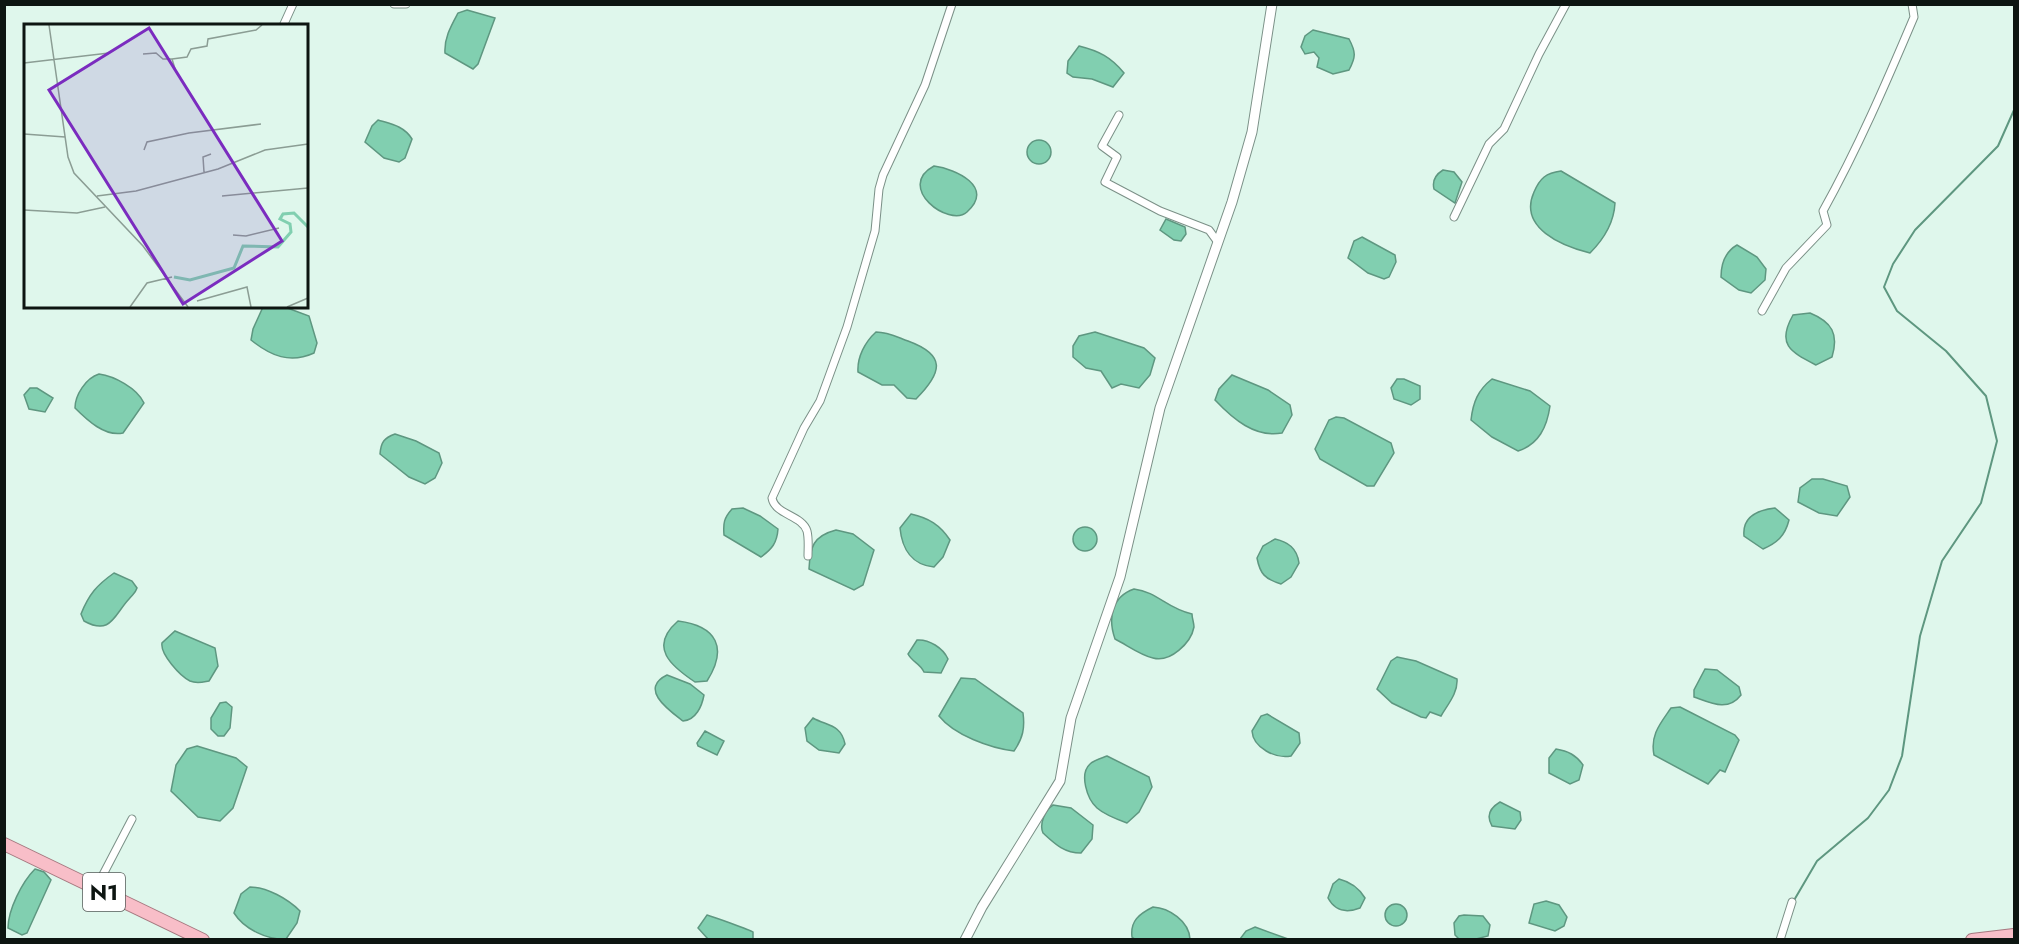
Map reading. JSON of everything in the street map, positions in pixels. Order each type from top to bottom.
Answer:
[{"type":"highway","name":"N1","points":[[4,844],[203,939]]},
{"type":"highway","points":[[1972,939],[2014,935]]},
{"type":"street","points":[[284,24],[293,4]]},
{"type":"street","points":[[394,4],[406,4]]},
{"type":"street","points":[[808,556],[808,539],[804,525],[776,506],[772,498],[804,428],[820,401],[847,327],[875,231],[881,182],[925,85],[952,4]]},
{"type":"street","points":[[965,939],[982,906],[1060,781],[1071,718],[1120,577],[1160,408],[1232,202],[1252,132],[1272,4]]},
{"type":"street","points":[[1454,217],[1489,144],[1504,129],[1539,54],[1566,4]]},
{"type":"street","points":[[1762,310],[1786,268],[1827,225],[1823,212],[1854,156],[1880,98],[1914,17],[1912,4]]},
{"type":"street","points":[[1119,115],[1102,146],[1117,157],[1105,182],[1160,211],[1209,230],[1217,242]]},
{"type":"street","points":[[96,888],[132,819]]},
{"type":"street","points":[[1780,939],[1792,902]]},
{"type":"shaded area","points":[[467,10],[495,18],[478,64],[473,69],[445,53],[447,37],[458,13]]},
{"type":"shaded area","points":[[1313,30],[1349,39],[1354,54],[1349,70],[1333,74],[1317,67],[1319,58],[1314,52],[1305,54],[1301,47],[1305,36]]},
{"type":"shaded area","points":[[1079,46],[1104,55],[1124,73],[1113,87],[1092,79],[1073,77],[1067,73],[1068,61]]},
{"type":"shaded area","points":[[378,120],[401,128],[412,139],[405,158],[399,162],[384,158],[365,142],[372,126]]},
{"type":"shaded area","points":[[1039,140],[1044,141],[1050,147],[1050,157],[1044,163],[1039,164],[1034,163],[1028,157],[1027,152],[1028,147],[1034,141]]},
{"type":"shaded area","points":[[934,166],[961,175],[975,187],[977,195],[975,203],[967,212],[949,215],[929,203],[920,184],[923,175]]},
{"type":"shaded area","points":[[1443,170],[1454,172],[1462,182],[1455,203],[1434,189],[1435,178]]},
{"type":"shaded area","points":[[1561,171],[1615,203],[1613,217],[1607,230],[1590,253],[1556,240],[1537,225],[1532,216],[1531,205],[1539,183],[1547,175]]},
{"type":"shaded area","points":[[1166,219],[1185,227],[1186,234],[1181,241],[1174,240],[1160,230]]},
{"type":"shaded area","points":[[1362,237],[1395,255],[1396,262],[1389,277],[1384,279],[1368,273],[1348,258],[1354,241]]},
{"type":"shaded area","points":[[1737,245],[1757,257],[1766,269],[1765,280],[1751,293],[1739,290],[1721,277],[1724,258]]},
{"type":"shaded area","points":[[263,308],[287,308],[309,316],[317,343],[314,353],[297,358],[273,354],[251,340],[253,329]]},
{"type":"shaded area","points":[[1810,313],[1824,320],[1832,330],[1835,342],[1832,357],[1816,365],[1799,356],[1786,341],[1788,325],[1793,315]]},
{"type":"shaded area","points":[[876,332],[892,335],[920,346],[934,358],[935,372],[931,381],[916,399],[907,398],[894,385],[882,385],[858,372],[862,350]]},
{"type":"shaded area","points":[[1095,332],[1144,348],[1155,358],[1150,375],[1139,388],[1121,384],[1112,388],[1101,371],[1086,368],[1073,357],[1073,346],[1079,336]]},
{"type":"shaded area","points":[[99,374],[124,384],[136,392],[144,403],[123,433],[116,434],[103,430],[75,408],[82,388],[90,379]]},
{"type":"shaded area","points":[[1232,375],[1268,390],[1290,405],[1292,415],[1282,433],[1263,433],[1245,426],[1215,400],[1219,389]]},
{"type":"shaded area","points":[[1397,379],[1404,379],[1420,386],[1420,399],[1411,405],[1394,399],[1391,388]]},
{"type":"shaded area","points":[[1492,379],[1530,391],[1550,406],[1541,434],[1531,444],[1518,451],[1492,437],[1471,420],[1477,397]]},
{"type":"shaded area","points":[[30,388],[37,388],[53,398],[45,412],[29,409],[24,395]]},
{"type":"shaded area","points":[[1336,417],[1344,418],[1391,443],[1394,453],[1374,486],[1367,486],[1320,459],[1315,449],[1329,420]]},
{"type":"shaded area","points":[[395,434],[416,441],[439,453],[442,463],[435,478],[425,484],[409,477],[380,454],[384,441]]},
{"type":"shaded area","points":[[1812,479],[1823,479],[1847,486],[1850,497],[1837,516],[1819,513],[1798,502],[1800,488]]},
{"type":"shaded area","points":[[743,508],[760,516],[778,529],[773,545],[761,557],[724,535],[725,521],[729,512],[732,509]]},
{"type":"shaded area","points":[[1775,508],[1789,520],[1780,538],[1763,549],[1744,536],[1744,529],[1752,515]]},
{"type":"shaded area","points":[[911,514],[934,523],[950,540],[943,557],[934,567],[926,566],[914,559],[909,555],[903,543],[900,528]]},
{"type":"shaded area","points":[[1085,527],[1094,530],[1097,539],[1094,548],[1085,551],[1076,548],[1073,539],[1076,530]]},
{"type":"shaded area","points":[[836,530],[853,534],[874,550],[863,585],[854,590],[809,569],[810,554],[814,544],[828,532]]},
{"type":"shaded area","points":[[1275,539],[1291,546],[1299,563],[1291,577],[1281,584],[1264,575],[1257,558],[1263,546]]},
{"type":"shaded area","points":[[114,573],[132,581],[137,588],[135,592],[106,625],[93,625],[84,621],[81,614],[90,595]]},
{"type":"shaded area","points":[[1134,589],[1150,593],[1183,612],[1192,614],[1194,627],[1192,633],[1173,655],[1160,659],[1148,657],[1115,639],[1112,624],[1113,610],[1120,597]]},
{"type":"shaded area","points":[[678,621],[702,628],[715,640],[717,658],[707,681],[695,682],[671,663],[666,655],[665,639],[669,630]]},
{"type":"shaded area","points":[[175,631],[215,648],[218,666],[209,681],[198,683],[190,681],[167,659],[162,643]]},
{"type":"shaded area","points":[[917,640],[931,643],[946,655],[948,659],[941,673],[924,672],[910,657],[908,654]]},
{"type":"shaded area","points":[[1397,657],[1416,661],[1457,679],[1454,694],[1441,716],[1430,712],[1426,718],[1421,717],[1392,703],[1377,689],[1391,661]]},
{"type":"shaded area","points":[[1705,669],[1717,670],[1739,687],[1741,695],[1725,705],[1694,697],[1694,690]]},
{"type":"shaded area","points":[[667,675],[690,684],[704,695],[700,708],[688,720],[683,721],[659,700],[655,687]]},
{"type":"shaded area","points":[[961,678],[975,679],[1023,713],[1023,733],[1014,751],[973,740],[954,729],[939,716]]},
{"type":"shaded area","points":[[226,702],[232,707],[230,728],[224,736],[218,736],[211,729],[211,718],[220,703]]},
{"type":"shaded area","points":[[1680,707],[1735,735],[1739,740],[1725,772],[1720,770],[1708,784],[1654,755],[1653,741],[1660,725],[1671,708]]},
{"type":"shaded area","points":[[1267,714],[1299,733],[1300,743],[1291,756],[1279,756],[1266,751],[1253,737],[1252,731],[1261,716]]},
{"type":"shaded area","points":[[813,718],[833,726],[843,737],[845,744],[839,753],[819,750],[807,741],[805,728]]},
{"type":"shaded area","points":[[705,731],[724,741],[717,755],[698,746],[697,743]]},
{"type":"shaded area","points":[[197,746],[236,758],[247,767],[233,808],[220,821],[198,817],[171,791],[176,765],[187,749]]},
{"type":"shaded area","points":[[1556,749],[1571,754],[1583,765],[1579,780],[1570,784],[1549,773],[1549,758]]},
{"type":"shaded area","points":[[1107,756],[1149,777],[1152,787],[1139,812],[1127,823],[1100,810],[1093,804],[1087,793],[1085,774],[1087,768],[1094,761]]},
{"type":"shaded area","points":[[1500,802],[1520,812],[1521,820],[1515,829],[1492,826],[1489,819],[1490,812]]},
{"type":"shaded area","points":[[1053,805],[1071,808],[1093,825],[1092,839],[1081,853],[1065,850],[1043,833],[1044,818]]},
{"type":"shaded area","points":[[35,869],[44,872],[51,880],[27,933],[22,935],[8,928],[10,913],[25,881]]},
{"type":"shaded area","points":[[1339,879],[1351,884],[1363,894],[1365,898],[1360,908],[1342,910],[1334,906],[1328,898],[1333,884]]},
{"type":"shaded area","points":[[250,887],[277,894],[300,911],[297,923],[286,939],[271,938],[250,929],[238,919],[234,913],[241,894]]},
{"type":"shaded area","points":[[1546,901],[1559,905],[1567,917],[1564,926],[1555,931],[1529,923],[1534,904]]},
{"type":"shaded area","points":[[1396,904],[1404,907],[1407,915],[1404,923],[1396,926],[1388,923],[1385,915],[1388,907]]},
{"type":"shaded area","points":[[1153,907],[1165,910],[1182,921],[1189,932],[1190,939],[1136,940],[1132,937],[1132,927],[1136,919]]},
{"type":"shaded area","points":[[707,915],[753,932],[753,939],[708,939],[698,928]]},
{"type":"shaded area","points":[[1459,916],[1483,916],[1490,925],[1488,936],[1459,939],[1455,935],[1454,923]]},
{"type":"shaded area","points":[[1255,927],[1288,939],[1240,939],[1246,931]]},
{"type":"waterway","points":[[1793,902],[1817,861],[1868,818],[1889,790],[1902,756],[1920,636],[1942,561],[1981,503],[1997,441],[1986,396],[1946,351],[1897,311],[1884,287],[1893,264],[1915,230],[1998,146],[2014,110]]}]
